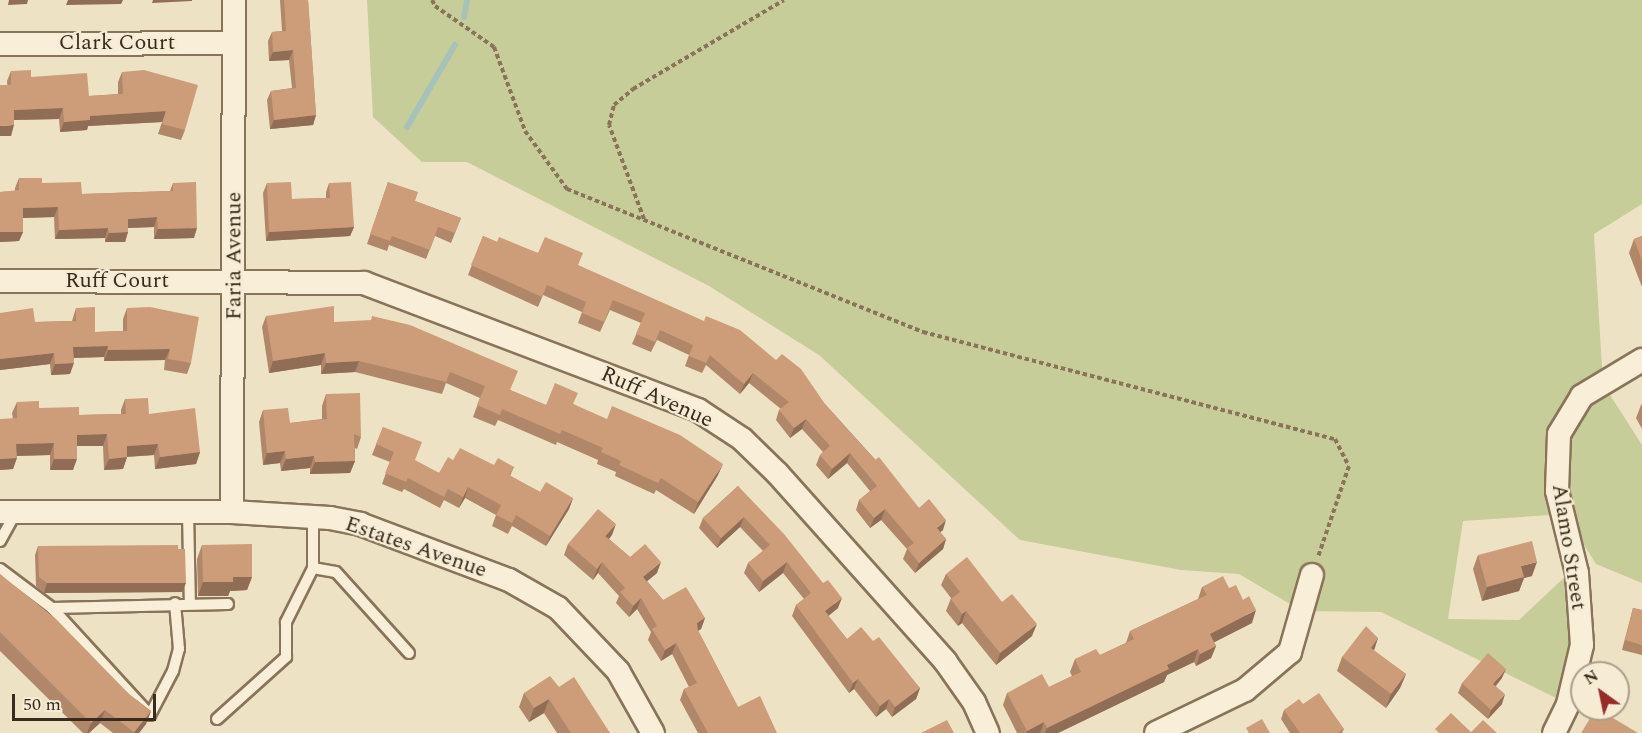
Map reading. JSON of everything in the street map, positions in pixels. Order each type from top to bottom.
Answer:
[{"type":"street","name":"Faria Avenue","points":[[232,512],[235,282],[234,0]]},
{"type":"street","name":"Clark Court","points":[[0,44],[234,43]]},
{"type":"street","name":"Ruff Court","points":[[0,280],[235,282]]},
{"type":"street","name":"Ruff Avenue","points":[[235,282],[347,281],[383,288],[698,410],[742,439],[778,474],[945,662],[974,702],[988,733]]},
{"type":"street","name":"Alamo Street","points":[[1554,733],[1568,704],[1582,645],[1577,573],[1557,491],[1559,434],[1582,396],[1642,360]]},
{"type":"street","name":"Estates Avenue","points":[[8,512],[232,512],[313,516],[360,524],[509,579],[558,608],[618,671],[652,733]]},
{"type":"street","points":[[1156,733],[1245,690],[1290,652],[1312,575]]},
{"type":"lane","points":[[0,541],[8,512]]},
{"type":"lane","points":[[189,512],[190,604]]},
{"type":"lane","points":[[217,719],[286,657],[286,622],[313,567],[313,516]]},
{"type":"lane","points":[[313,567],[336,572],[409,653]]},
{"type":"lane","points":[[0,569],[52,608],[150,715],[173,671],[179,649],[174,603]]},
{"type":"lane","points":[[52,608],[174,603],[228,604]]},
{"type":"path","points":[[432,0],[435,6],[494,47],[525,132],[567,189],[923,332],[1335,439],[1349,466],[1312,575]]},
{"type":"path","points":[[645,220],[609,125],[614,105],[633,89],[784,0]]},
{"type":"green space","points":[[367,0],[1642,0],[1642,204],[1594,234],[1603,384],[1642,445],[1642,583],[1596,564],[1565,514],[1463,521],[1448,619],[1519,620],[1569,573],[1582,645],[1578,661],[1570,661],[1568,704],[1381,612],[1302,611],[1239,574],[1181,570],[1020,540],[819,355],[709,286],[467,162],[422,162],[373,117]]},
{"type":"building","points":[[284,0],[308,0],[316,115],[274,120],[271,91],[296,88],[293,50],[273,52],[272,32],[286,31]]},
{"type":"building","points":[[31,70],[31,77],[87,73],[89,96],[123,94],[122,72],[144,70],[198,85],[185,130],[162,124],[166,111],[90,116],[90,120],[64,122],[63,108],[14,110],[14,125],[0,126],[0,85],[11,85],[11,71]]},
{"type":"building","points":[[19,178],[42,178],[42,183],[81,182],[82,194],[173,191],[173,183],[196,182],[197,228],[158,229],[157,217],[128,219],[128,232],[109,233],[108,228],[59,230],[58,207],[23,208],[23,232],[0,232],[0,192],[19,190]]},
{"type":"building","points":[[291,182],[292,199],[330,198],[329,183],[351,182],[354,227],[269,232],[267,183]]},
{"type":"building","points":[[388,182],[418,192],[415,201],[461,218],[455,233],[438,227],[430,250],[392,236],[390,241],[370,234]]},
{"type":"building","points":[[483,236],[497,242],[499,237],[538,253],[545,237],[583,253],[578,265],[704,321],[706,316],[740,330],[776,360],[782,354],[801,369],[825,404],[875,460],[879,457],[919,508],[929,499],[946,520],[937,528],[946,539],[919,563],[907,548],[914,543],[885,509],[874,518],[859,500],[877,486],[850,453],[832,469],[820,455],[830,446],[806,419],[794,428],[779,410],[789,402],[753,373],[744,384],[710,355],[706,363],[689,356],[693,345],[660,330],[655,342],[636,334],[645,313],[613,300],[604,322],[582,313],[586,302],[547,285],[542,297],[471,265]]},
{"type":"building","points":[[1642,236],[1642,261],[1634,239]]},
{"type":"building","points":[[334,306],[334,322],[371,320],[372,316],[410,325],[518,371],[510,390],[546,405],[555,383],[578,393],[573,404],[607,419],[612,406],[680,435],[723,464],[698,502],[661,478],[658,483],[619,465],[621,461],[601,452],[603,448],[562,430],[560,434],[502,409],[500,415],[477,405],[485,386],[450,372],[446,382],[359,361],[326,363],[325,353],[273,361],[266,316]]},
{"type":"building","points":[[95,307],[95,332],[127,331],[127,308],[150,307],[199,317],[191,363],[168,359],[170,349],[108,350],[108,346],[73,347],[74,363],[55,364],[54,353],[0,359],[0,313],[33,308],[35,322],[76,321],[76,308]]},
{"type":"building","points":[[360,393],[361,437],[354,434],[355,461],[315,462],[314,456],[286,459],[285,451],[267,453],[263,410],[288,408],[290,423],[327,419],[326,394]]},
{"type":"building","points":[[148,398],[149,414],[195,408],[200,452],[160,457],[158,444],[127,446],[127,457],[109,459],[107,434],[77,435],[77,459],[54,459],[54,443],[16,444],[17,458],[0,459],[0,419],[17,418],[17,402],[39,401],[39,408],[79,407],[79,415],[126,414],[125,399]]},
{"type":"building","points":[[383,427],[422,442],[415,460],[439,473],[448,457],[453,460],[460,448],[494,465],[498,458],[514,467],[509,475],[540,492],[546,482],[573,498],[550,536],[516,515],[512,523],[496,515],[501,505],[468,487],[463,497],[448,489],[444,497],[408,478],[406,482],[385,473],[394,452],[376,444]]},
{"type":"building","points":[[738,486],[784,534],[823,583],[828,580],[842,598],[825,611],[847,639],[861,627],[873,641],[879,637],[920,688],[895,707],[889,699],[880,706],[858,679],[853,683],[796,605],[811,593],[787,562],[763,581],[748,563],[770,545],[744,517],[721,538],[703,518]]},
{"type":"building","points":[[598,509],[616,524],[605,536],[630,557],[645,544],[661,562],[643,577],[663,600],[686,587],[705,618],[697,623],[698,630],[738,707],[760,696],[777,733],[708,733],[684,689],[697,683],[676,643],[665,650],[652,629],[657,626],[641,598],[633,606],[620,592],[625,588],[602,562],[597,569],[568,544]]},
{"type":"building","points":[[1532,541],[1537,562],[1521,566],[1524,577],[1487,587],[1478,555]]},
{"type":"building","points":[[252,544],[252,577],[233,577],[233,582],[203,582],[202,545]]},
{"type":"building","points":[[178,545],[178,549],[185,549],[186,583],[47,583],[39,577],[38,546]]},
{"type":"building","points":[[967,557],[1002,602],[1012,594],[1037,624],[1000,653],[966,611],[962,614],[951,599],[960,592],[946,574]]},
{"type":"building","points":[[0,574],[56,619],[130,695],[151,711],[134,732],[105,710],[91,723],[0,632]]},
{"type":"building","points":[[1223,576],[1229,588],[1236,585],[1243,600],[1249,596],[1256,610],[1210,634],[1216,646],[1200,654],[1198,649],[1167,665],[1169,669],[1047,728],[1044,722],[1027,731],[1007,693],[1042,674],[1049,687],[1081,672],[1075,659],[1096,649],[1100,655],[1134,639],[1130,631],[1207,595],[1202,587]]},
{"type":"building","points":[[1633,608],[1642,610],[1642,645],[1625,640]]},
{"type":"building","points":[[1366,626],[1378,638],[1371,648],[1406,674],[1391,694],[1342,657]]},
{"type":"building","points":[[1488,653],[1506,669],[1493,684],[1505,694],[1491,710],[1462,683]]},
{"type":"building","points":[[550,676],[559,687],[574,677],[610,733],[571,733],[549,699],[534,708],[524,693]]},
{"type":"building","points":[[1319,693],[1344,729],[1338,733],[1300,733],[1284,710],[1299,699],[1303,704]]},
{"type":"building","points":[[1451,713],[1471,732],[1483,720],[1497,733],[1439,733],[1435,729]]},
{"type":"building","points":[[1262,719],[1270,733],[1249,733],[1246,728]]},
{"type":"building","points":[[947,720],[954,733],[921,733]]},
{"type":"building","points":[[1588,721],[1618,721],[1638,733],[1581,733]]},
{"type":"waterway","points":[[464,17],[467,0]]},
{"type":"waterway","points":[[407,127],[455,45]]}]
